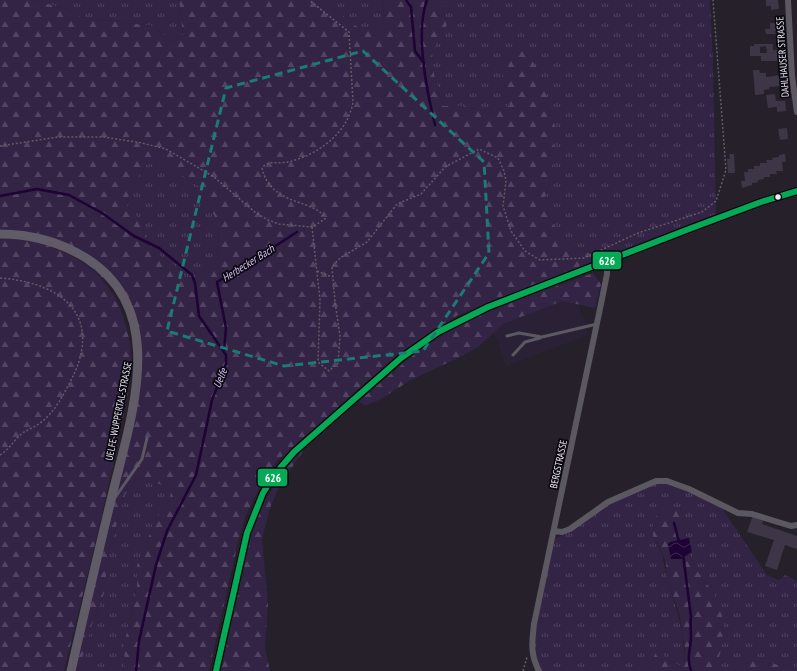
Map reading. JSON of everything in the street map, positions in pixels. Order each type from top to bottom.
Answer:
[{"type":"main road","points":[[216,671],[251,520],[266,487],[287,460],[378,377],[438,332],[488,307],[761,202],[797,191]]},
{"type":"main road","name":"UELFE-WUPPERTAL-STRASSE","points":[[0,234],[32,237],[53,242],[88,260],[105,273],[116,286],[128,305],[138,341],[138,368],[127,431],[71,671]]},
{"type":"street","name":"DAHLHAUSER STRASSE","points":[[788,0],[792,76],[797,112]]},
{"type":"street","name":"BERGSTRASSE","points":[[538,671],[532,658],[531,648],[537,606],[597,324],[607,274],[607,261]]},
{"type":"street","points":[[554,531],[562,532],[570,529],[608,502],[656,481],[667,481],[689,489],[738,512],[752,514],[791,526],[797,525]]},
{"type":"lane","points":[[513,355],[525,342],[597,324]]},
{"type":"lane","points":[[508,336],[519,333],[542,337]]},
{"type":"lane","points":[[110,505],[142,459],[147,438]]},
{"type":"path","points":[[0,146],[58,137],[104,137],[142,143],[166,149],[214,177],[256,213],[268,220],[279,224],[312,227],[325,220],[323,216],[314,209],[291,201],[278,193],[267,182],[262,168],[267,164],[282,163],[296,159],[319,148],[339,133],[347,123],[351,112],[353,102],[349,32],[309,0]]},
{"type":"path","points":[[312,227],[320,300],[318,362],[329,371],[338,363],[340,336],[332,267],[340,258],[367,242],[397,204],[420,194],[445,167],[479,149],[498,158],[504,171],[506,181],[503,206],[511,231],[525,251],[540,260],[584,258],[638,233],[702,212],[716,201],[726,170],[713,0]]},
{"type":"path","points":[[317,271],[333,277]]},
{"type":"path","points":[[0,278],[36,285],[55,292],[63,298],[78,316],[82,333],[78,362],[74,375],[60,401],[45,419],[23,433],[6,451],[0,455]]},
{"type":"path","points":[[523,671],[531,648]]},
{"type":"highlighted area","points":[[363,51],[484,162],[489,253],[423,351],[284,366],[167,331],[226,88]]},
{"type":"shaded area","points":[[573,291],[586,324],[586,336],[506,366],[491,324]]},
{"type":"green space","points":[[0,0],[33,0],[67,9],[80,17],[153,26],[172,42],[183,35],[179,0],[322,0],[359,28],[382,27],[384,8],[382,0],[437,0],[442,5],[447,25],[432,51],[434,74],[443,106],[464,106],[493,114],[510,105],[502,75],[506,51],[528,52],[543,81],[554,123],[553,169],[545,198],[549,216],[557,231],[572,246],[601,258],[458,315],[398,354],[278,460],[261,484],[246,515],[239,538],[209,671],[125,671],[124,645],[137,586],[137,565],[156,519],[170,499],[171,488],[137,477],[125,495],[106,562],[106,588],[90,630],[79,671],[71,671],[127,431],[139,356],[122,296],[72,251],[0,234]],"holes":[[[160,161],[202,188],[219,227],[217,263],[186,278],[178,268],[153,251],[140,220],[127,206],[130,189],[146,165]]]},
{"type":"green space","points":[[33,0],[179,0],[183,35],[172,42],[153,26],[80,17],[67,9]]},
{"type":"green space","points":[[322,0],[382,0],[384,8],[382,27],[359,28]]},
{"type":"green space","points":[[437,0],[710,0],[713,62],[716,214],[601,258],[572,246],[557,231],[549,216],[545,198],[553,169],[502,75],[510,105],[493,114],[464,106],[443,106],[434,74],[432,50],[447,25],[442,5]]},
{"type":"green space","points":[[160,161],[202,188],[219,227],[217,263],[186,279],[178,268],[153,251],[140,220],[127,206],[130,189],[146,165]]},
{"type":"green space","points":[[19,236],[60,250],[84,263],[95,272],[105,283],[118,303],[126,326],[131,352],[129,386],[124,412],[64,671],[0,671],[0,237]]},
{"type":"green space","points":[[593,273],[601,284],[595,308],[562,301],[503,324],[478,347],[462,356],[411,380],[379,400],[364,406],[359,401],[418,352],[455,328],[493,310]]},
{"type":"green space","points":[[310,441],[280,485],[270,508],[262,539],[268,605],[265,648],[270,671],[221,671],[250,537],[255,523],[267,497],[282,474]]},
{"type":"green space","points":[[137,477],[171,488],[170,499],[156,519],[137,565],[137,586],[124,645],[125,671],[79,671],[90,630],[106,588],[106,562],[125,495]]},
{"type":"green space","points":[[657,482],[671,484],[721,507],[767,575],[779,580],[785,575],[797,581],[797,667],[751,661],[734,671],[692,671],[695,670],[715,595],[692,564],[680,507],[653,537],[657,542],[661,553],[680,623],[685,656],[684,668],[670,661],[657,650],[647,671],[539,671],[536,658],[536,625],[554,539],[567,533],[608,503]]},
{"type":"green space","points":[[680,507],[692,564],[715,595],[724,622],[721,651],[716,666],[692,671],[647,671],[657,650],[670,661],[684,667],[685,649],[680,616],[667,579],[666,563],[659,545],[653,537],[653,520],[664,508]]},
{"type":"green space","points":[[751,661],[797,667],[797,671],[734,671]]},
{"type":"water","points":[[689,538],[692,553],[681,559],[671,559],[668,544],[670,542]]},
{"type":"building","points":[[766,0],[778,0],[779,9],[771,10],[771,6],[766,6]]},
{"type":"building","points":[[770,23],[779,23],[779,34],[766,34],[765,29],[770,29]]},
{"type":"building","points":[[754,44],[773,44],[773,50],[780,50],[780,61],[761,61],[761,56],[750,56],[750,46],[754,46]],"holes":[[[766,46],[767,53],[760,53],[760,47]]]},
{"type":"building","points":[[753,70],[759,70],[760,73],[766,73],[766,77],[781,75],[783,86],[769,87],[769,89],[764,90],[764,94],[755,95]]},
{"type":"building","points":[[775,94],[776,101],[785,101],[786,111],[777,112],[777,107],[768,108],[766,95]]},
{"type":"building","points":[[787,128],[788,139],[780,140],[778,129]]},
{"type":"building","points":[[729,154],[734,154],[735,173],[728,173],[727,159],[730,159]]},
{"type":"building","points":[[785,154],[786,162],[782,162],[783,171],[776,171],[777,174],[770,174],[770,177],[764,177],[764,179],[758,180],[758,182],[752,183],[752,185],[742,188],[741,181],[745,181],[744,172],[748,172],[748,169],[754,169],[754,166],[760,166],[760,163],[767,163],[766,160],[773,160],[772,158]]},
{"type":"building","points":[[753,515],[764,519],[762,524],[797,536],[797,549],[785,545],[777,570],[765,566],[774,540],[747,532]]},
{"type":"waterway","points":[[406,0],[411,7],[415,51],[424,63]]},
{"type":"waterway","name":"Herbecker Bach","points":[[427,0],[422,28],[422,45],[426,79],[435,125]]},
{"type":"waterway","name":"Uelfe","points":[[0,196],[37,189],[69,195],[102,213],[134,236],[159,248],[192,275],[195,283],[199,316],[226,355],[226,364],[212,400],[196,475],[167,531],[156,565],[139,641],[136,671]]},
{"type":"waterway","name":"Herbecker Bach","points":[[224,350],[226,328],[217,282],[297,232]]},
{"type":"waterway","points":[[674,523],[679,542]]},
{"type":"waterway","points":[[683,554],[691,617],[689,657],[691,671]]},
{"type":"transit line","name":"626","points":[[216,671],[247,533],[263,493],[275,474],[294,452],[401,358],[438,332],[488,307],[689,229],[761,202],[797,191]]}]
